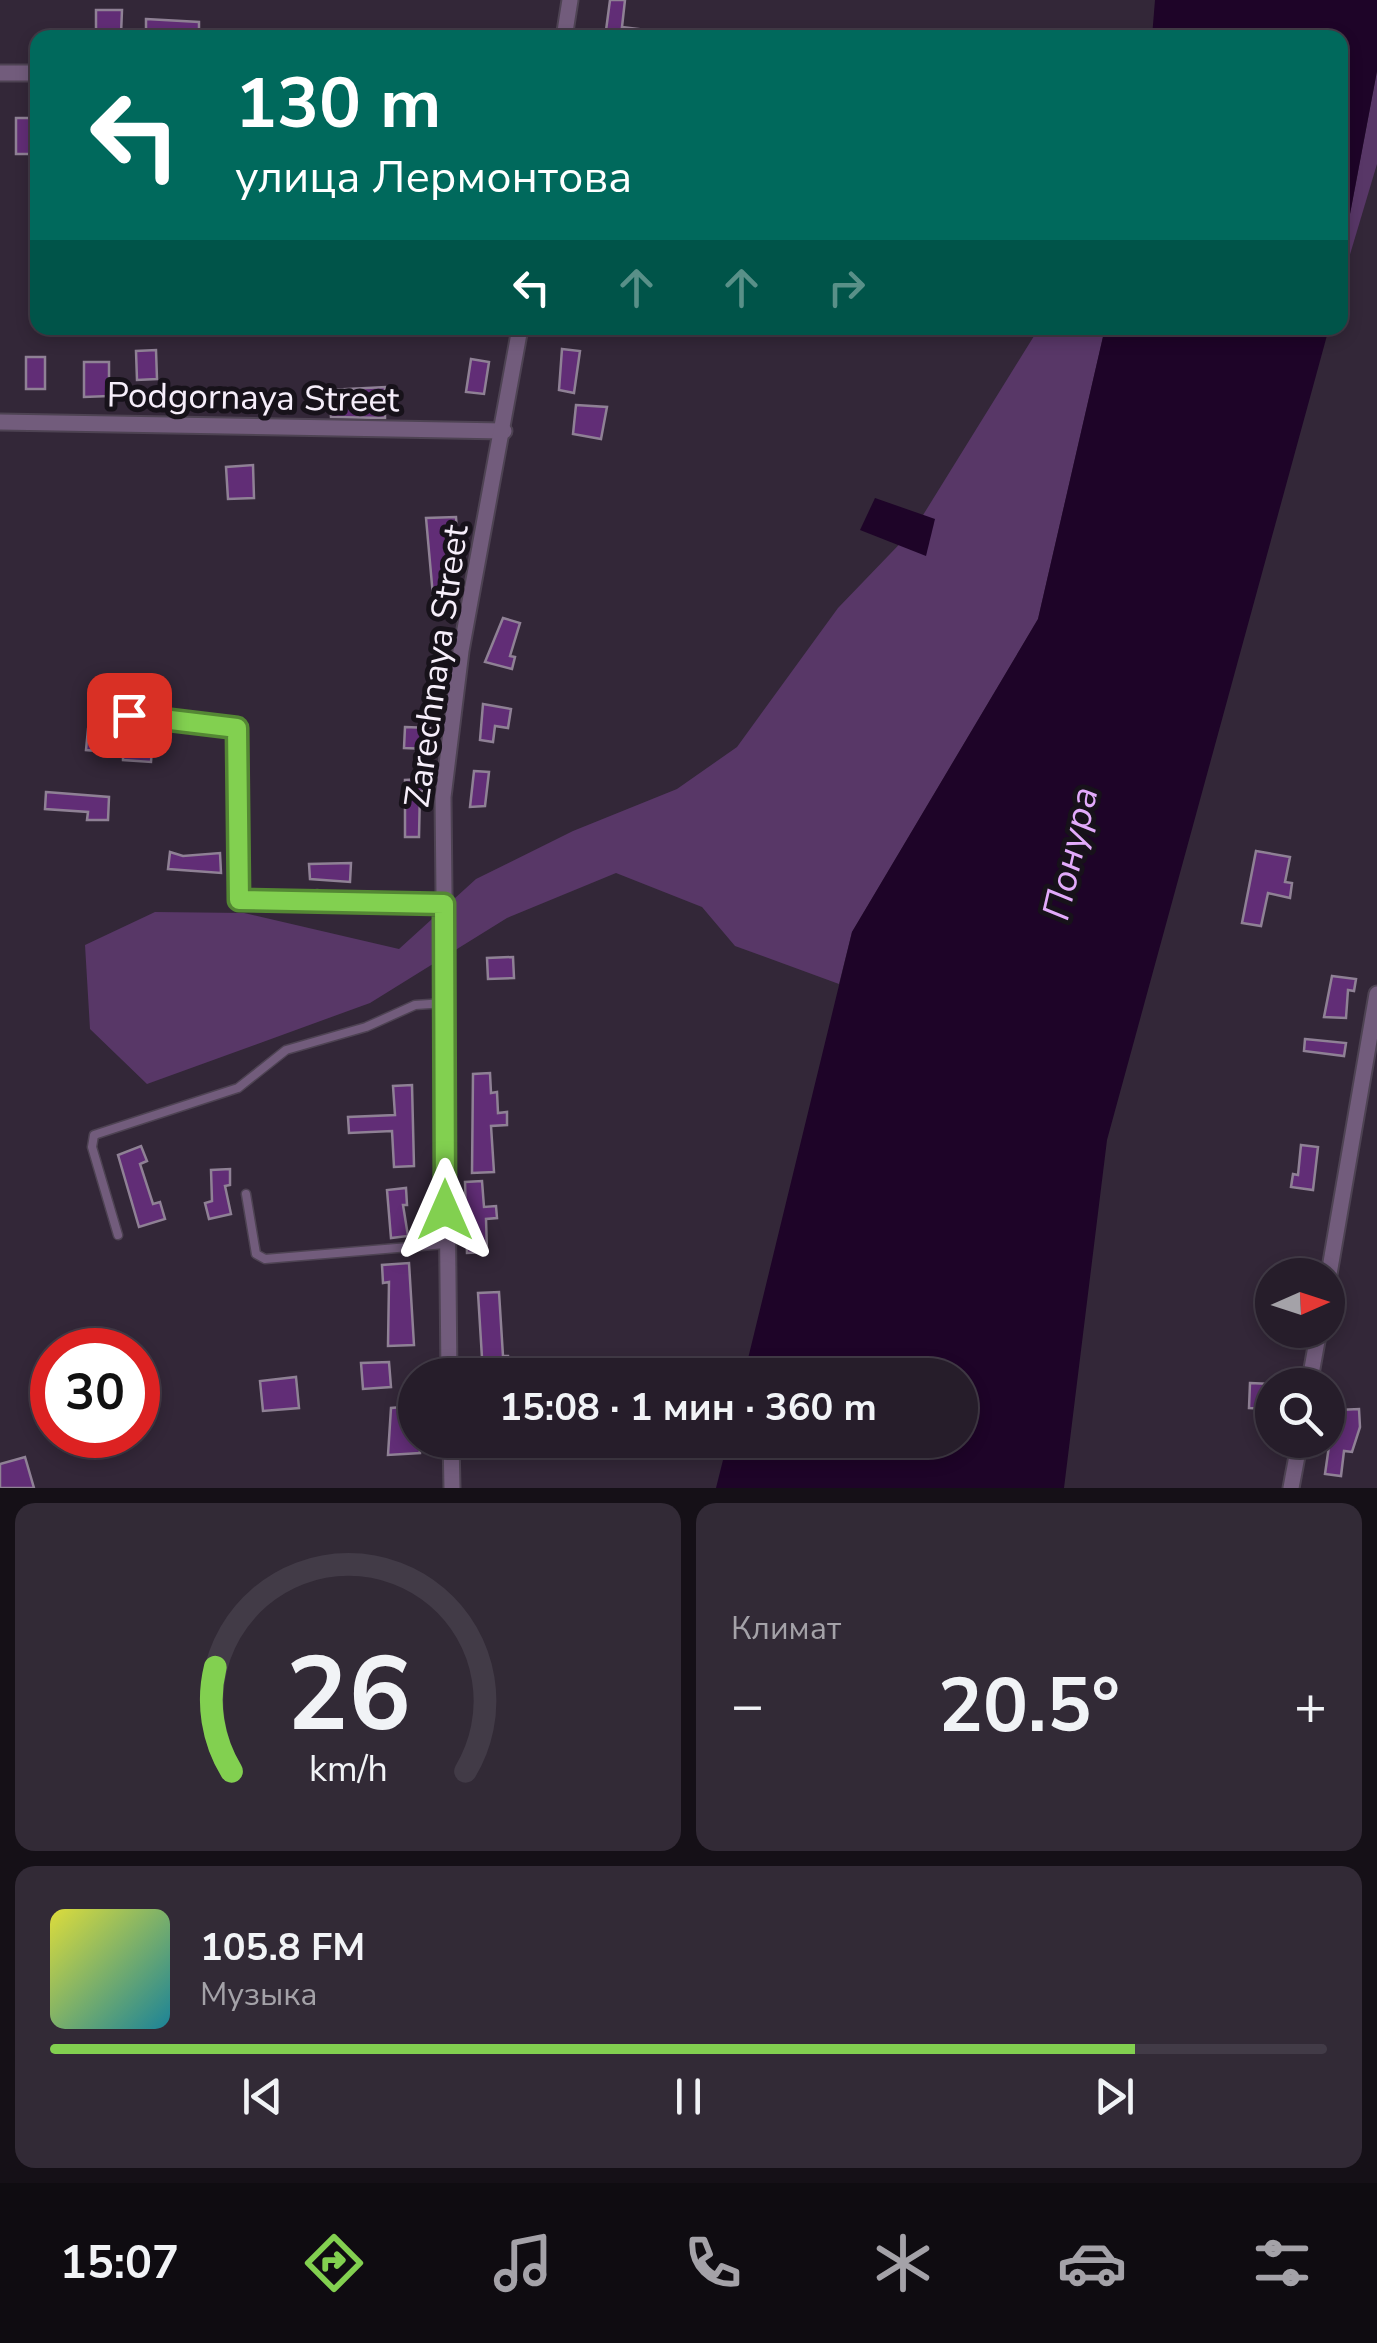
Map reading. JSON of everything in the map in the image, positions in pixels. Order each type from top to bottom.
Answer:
[{"type":"street","points":[[565,30],[570,0]]},
{"type":"street","points":[[0,74],[30,74]]},
{"type":"street","name":"Zarechnaya Street","points":[[448,1358],[443,797],[461,651],[519,335]]},
{"type":"street","name":"Podgornaya Street","points":[[0,422],[504,432]]},
{"type":"street","points":[[1332,1258],[1377,994]]},
{"type":"street","points":[[451,1458],[452,1488]]},
{"type":"street","points":[[1291,1488],[1297,1458]]},
{"type":"lane","points":[[93,711],[237,728],[239,900],[318,898],[444,904]]},
{"type":"lane","points":[[118,1236],[92,1147],[94,1135],[238,1088],[286,1050],[366,1027],[415,1005],[444,1003]]},
{"type":"lane","points":[[246,1194],[256,1254],[266,1260],[445,1244]]},
{"type":"shaded area","points":[[1377,71],[1377,164],[1348,261],[1348,225]]},
{"type":"shaded area","points":[[1035,335],[1103,335],[1038,619],[852,932],[839,984],[735,946],[702,907],[616,873],[507,918],[370,1003],[147,1084],[90,1029],[85,945],[155,912],[244,913],[399,949],[476,879],[573,831],[677,789],[737,747],[838,608],[915,528]]},
{"type":"water","points":[[1155,0],[1377,0],[1377,71],[1348,225],[1348,30],[1153,30]]},
{"type":"water","name":"Понура","points":[[1103,335],[1327,335],[1107,1140],[1064,1488],[716,1488],[724,1458],[978,1458],[978,1358],[748,1358],[852,932],[1038,619]]},
{"type":"water","points":[[875,498],[935,519],[926,556],[860,530]]},
{"type":"building","points":[[610,0],[625,0],[622,27],[647,30],[606,30]]},
{"type":"building","points":[[96,10],[122,10],[121,30],[96,30]]},
{"type":"building","points":[[146,19],[199,22],[199,30],[146,30]]},
{"type":"building","points":[[16,118],[30,118],[30,154],[16,154]]},
{"type":"building","points":[[562,349],[580,351],[574,393],[559,390]]},
{"type":"building","points":[[156,350],[157,379],[137,380],[136,351]]},
{"type":"building","points":[[26,357],[45,357],[45,389],[26,389]]},
{"type":"building","points":[[471,359],[489,362],[484,394],[466,392]]},
{"type":"building","points":[[84,362],[109,362],[109,396],[84,397]]},
{"type":"building","points":[[385,387],[385,418],[331,417],[329,390]]},
{"type":"building","points":[[576,405],[607,407],[601,439],[573,434]]},
{"type":"building","points":[[253,465],[254,498],[228,499],[226,467]]},
{"type":"building","points":[[456,517],[457,532],[451,532],[453,595],[433,596],[426,518]]},
{"type":"building","points":[[503,618],[520,623],[510,656],[515,657],[512,669],[485,662]]},
{"type":"building","points":[[119,679],[140,682],[136,708],[114,706]]},
{"type":"building","points":[[483,704],[511,709],[508,728],[495,726],[493,742],[480,740]]},
{"type":"building","points":[[405,727],[430,728],[429,749],[404,748]]},
{"type":"building","points":[[88,729],[106,730],[106,736],[153,737],[151,762],[123,760],[123,753],[86,750]]},
{"type":"building","points":[[474,771],[489,772],[485,806],[470,807]]},
{"type":"building","points":[[425,779],[426,791],[420,791],[419,837],[405,837],[405,780]]},
{"type":"building","points":[[46,792],[109,797],[108,820],[87,820],[88,812],[45,809]]},
{"type":"building","points":[[1256,851],[1290,857],[1285,882],[1292,883],[1290,898],[1268,893],[1261,926],[1242,923]]},
{"type":"building","points":[[170,852],[183,856],[220,853],[221,873],[168,869]]},
{"type":"building","points":[[351,863],[350,882],[310,879],[309,864]]},
{"type":"building","points":[[513,957],[514,978],[488,979],[487,958]]},
{"type":"building","points":[[1332,976],[1356,979],[1354,991],[1348,990],[1346,1018],[1324,1017]]},
{"type":"building","points":[[1305,1039],[1346,1043],[1344,1056],[1304,1051]]},
{"type":"building","points":[[490,1073],[491,1093],[497,1092],[498,1113],[507,1112],[507,1125],[491,1126],[494,1172],[472,1173],[473,1074]]},
{"type":"building","points":[[412,1085],[414,1166],[394,1167],[392,1131],[349,1133],[348,1117],[395,1115],[393,1086]]},
{"type":"building","points":[[1301,1145],[1318,1147],[1313,1190],[1291,1187],[1293,1174],[1298,1175]]},
{"type":"building","points":[[141,1146],[147,1161],[140,1164],[153,1204],[160,1202],[165,1219],[139,1227],[118,1155]]},
{"type":"building","points":[[230,1169],[230,1185],[225,1186],[231,1214],[209,1219],[205,1203],[212,1201],[211,1170]]},
{"type":"building","points":[[482,1181],[484,1207],[496,1206],[497,1218],[486,1219],[487,1252],[467,1253],[465,1182]]},
{"type":"building","points":[[406,1188],[407,1205],[403,1205],[408,1236],[391,1238],[387,1190]]},
{"type":"building","points":[[409,1263],[414,1345],[388,1346],[389,1282],[383,1283],[382,1265]]},
{"type":"building","points":[[499,1292],[503,1356],[508,1358],[482,1358],[478,1293]]},
{"type":"building","points":[[389,1362],[391,1387],[363,1389],[361,1363]]},
{"type":"building","points":[[296,1377],[299,1408],[263,1411],[260,1381]]},
{"type":"building","points":[[1250,1383],[1255,1383],[1255,1408],[1249,1408]]},
{"type":"building","points":[[398,1407],[398,1454],[388,1455],[391,1408]]},
{"type":"building","points":[[1359,1409],[1360,1427],[1352,1452],[1345,1451],[1345,1410]]},
{"type":"building","points":[[25,1457],[34,1488],[0,1488],[0,1464]]},
{"type":"building","points":[[1327,1458],[1343,1458],[1341,1476],[1325,1474]]},
{"type":"route","points":[[129,715],[237,728],[239,900],[444,904],[445,1210]]}]
